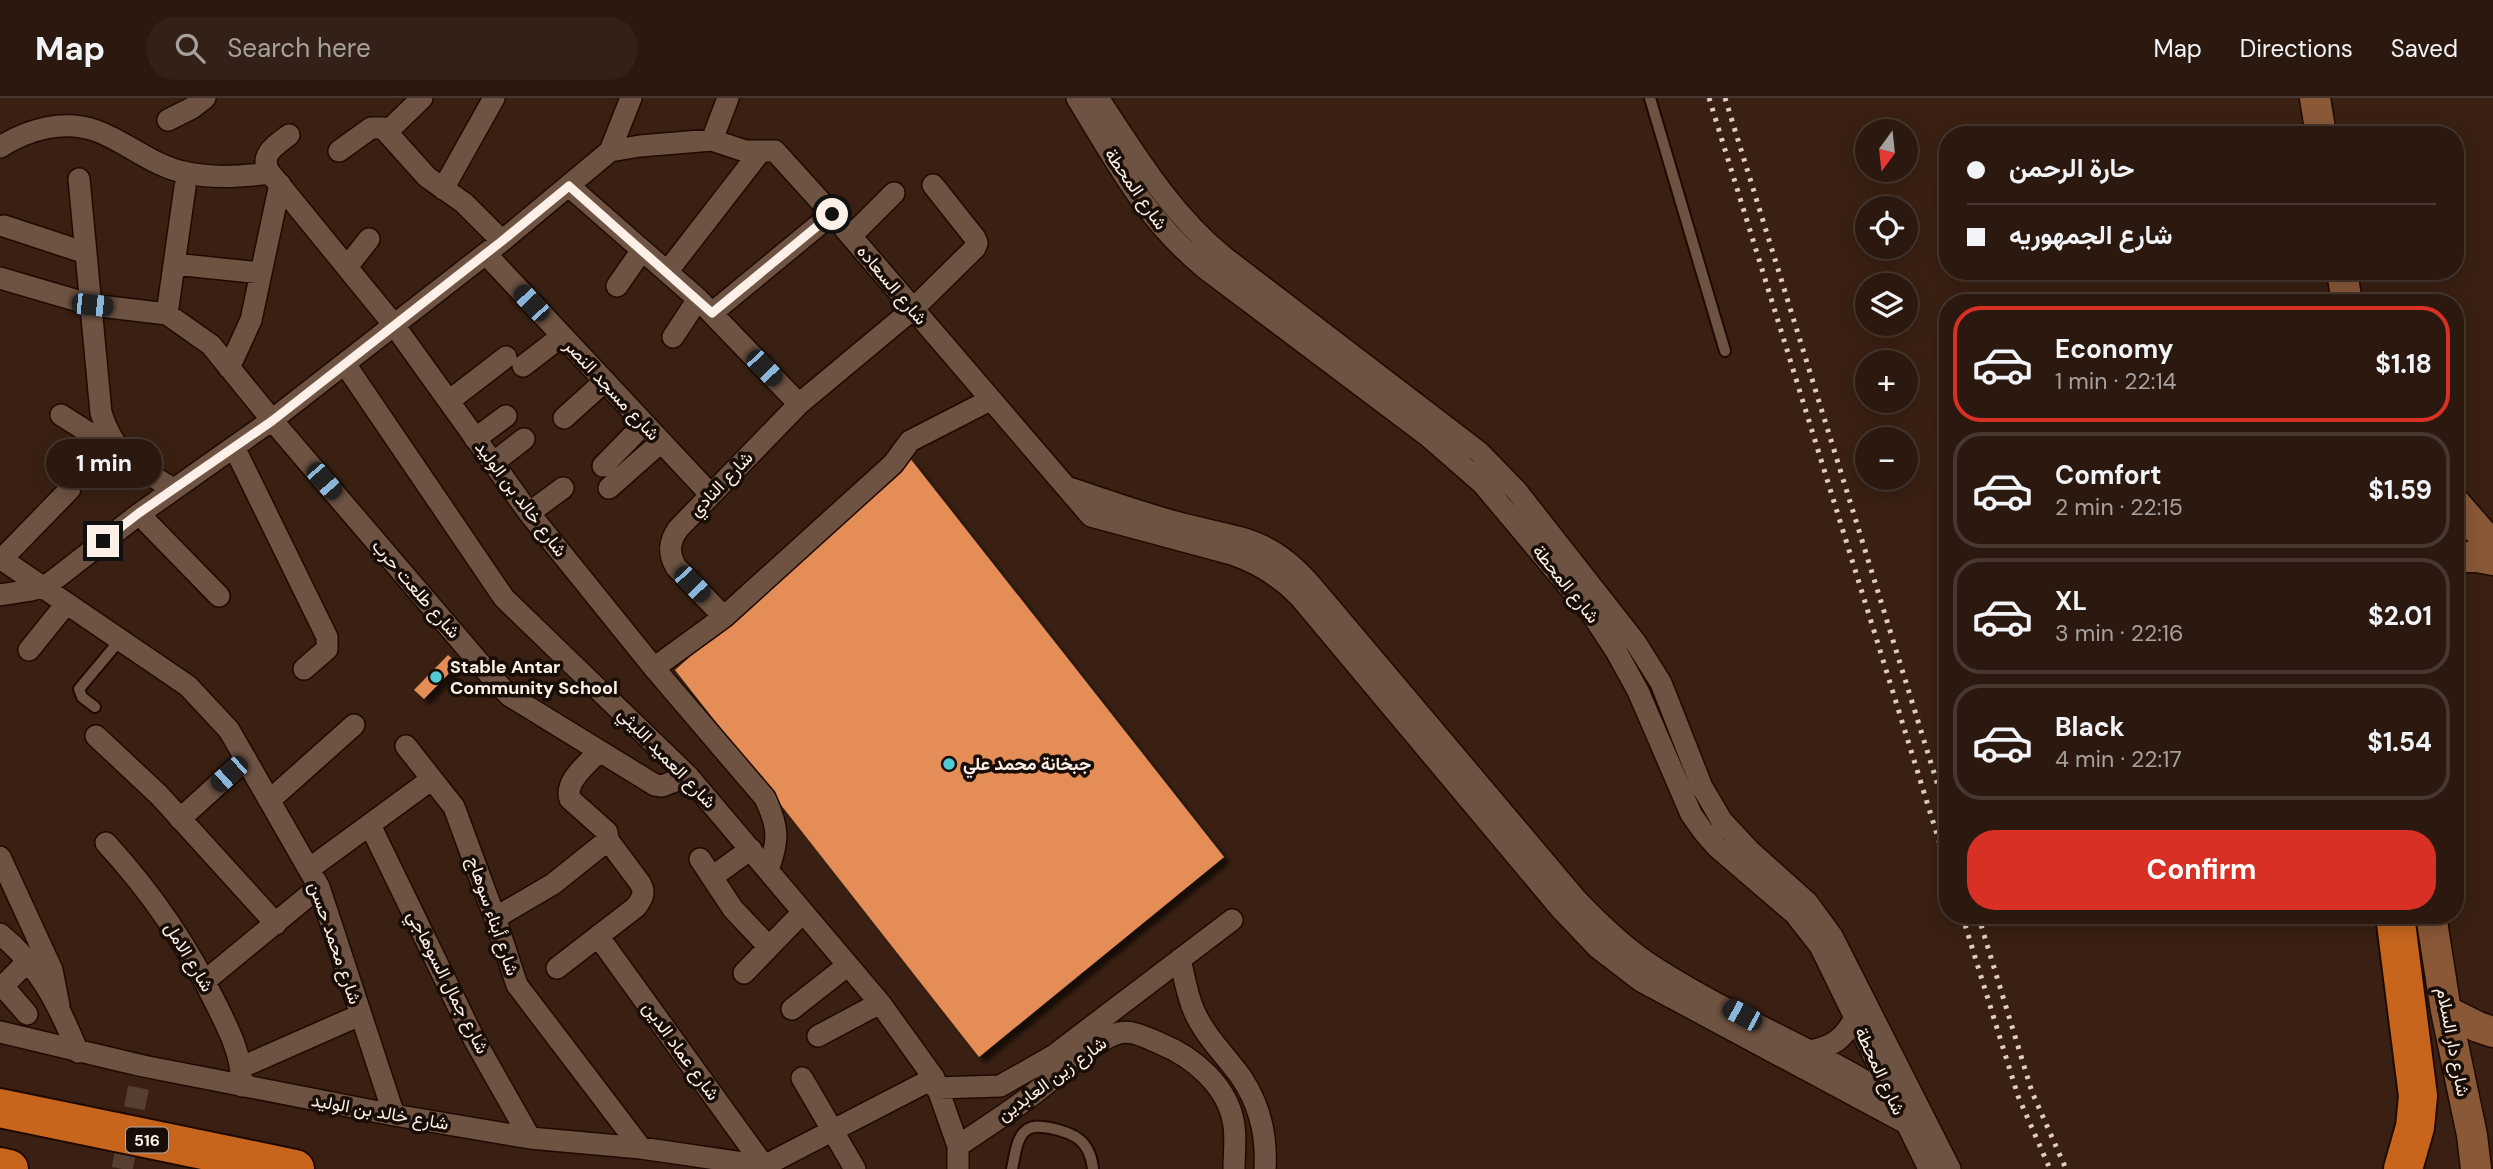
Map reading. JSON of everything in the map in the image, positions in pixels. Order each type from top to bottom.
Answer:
[{"type":"highway","points":[[2396,924],[2418,1096],[2415,1127],[2403,1169]]},
{"type":"highway","name":"516","points":[[0,1108],[295,1169]]},
{"type":"highway","points":[[0,1167],[9,1169]]},
{"type":"main road","points":[[2315,98],[2320,126]]},
{"type":"main road","points":[[2464,514],[2491,545],[2477,557],[2464,557]]},
{"type":"main road","name":"شارع دار السلام","points":[[2432,924],[2476,1169]]},
{"type":"main road","points":[[2446,1011],[2470,1024],[2493,1031]]},
{"type":"main road","points":[[2472,1135],[2482,1118],[2493,1111]]},
{"type":"street","points":[[168,120],[205,98]]},
{"type":"street","points":[[339,151],[371,128],[388,131],[422,98]]},
{"type":"street","points":[[443,189],[494,98]]},
{"type":"street","points":[[0,595],[41,588],[50,583],[139,513],[272,421],[494,248],[610,151],[631,98]]},
{"type":"street","points":[[712,140],[728,98]]},
{"type":"street","name":"شارع المحطة","points":[[1077,98],[1142,202],[1156,221],[1188,254],[1447,450],[1498,501],[1591,613],[1638,691],[1686,804],[1717,847],[1780,900],[1808,930],[1830,964],[1894,1099]]},
{"type":"street","name":"شارع المحطة","points":[[1098,98],[1161,193],[1190,228],[1224,257],[1460,435],[1498,470],[1524,500],[1623,624],[1649,662],[1671,704],[1702,787],[1722,821],[1749,850],[1807,902],[1832,936],[1914,1120],[1928,1169]]},
{"type":"street","points":[[0,147],[39,128],[68,125],[96,131],[149,160],[178,171],[209,177],[275,178]]},
{"type":"street","name":"شارع مسجد النصر","points":[[388,131],[427,177],[464,202],[494,248],[562,336],[711,495]]},
{"type":"street","points":[[229,368],[251,320],[261,273],[275,178],[265,160],[267,153],[289,135]]},
{"type":"street","name":"شارع السعاده","points":[[610,151],[712,140],[745,151],[775,151],[1091,516],[1176,530]]},
{"type":"street","points":[[667,272],[760,152]]},
{"type":"street","points":[[79,178],[101,413],[108,435],[121,453]]},
{"type":"street","name":"شارع خالد بن الوليد","points":[[275,178],[394,325],[529,513],[654,668],[765,798],[776,821],[777,846],[768,870]]},
{"type":"street","name":"شارع النادي","points":[[724,617],[676,567],[671,558],[672,538],[799,404],[913,309],[975,248],[975,238],[933,185]]},
{"type":"street","points":[[569,186],[705,306],[799,404]]},
{"type":"street","points":[[167,314],[185,187]]},
{"type":"street","points":[[851,236],[894,193]]},
{"type":"street","points":[[673,337],[705,306],[832,214]]},
{"type":"street","points":[[4,226],[86,253]]},
{"type":"street","points":[[346,267],[369,239]]},
{"type":"street","points":[[617,286],[642,250]]},
{"type":"street","points":[[174,264],[261,273]]},
{"type":"street","points":[[0,278],[92,305],[167,314],[211,345],[272,421]]},
{"type":"street","points":[[449,401],[562,336]]},
{"type":"street","name":"شارع العميد الليثي","points":[[345,364],[504,598],[688,775],[880,1003],[935,1083],[958,1146],[958,1169]]},
{"type":"street","points":[[564,418],[604,381]]},
{"type":"street","points":[[654,668],[724,617],[892,464],[910,441],[990,400]]},
{"type":"street","points":[[61,415],[173,489]]},
{"type":"street","points":[[475,439],[506,416]]},
{"type":"street","name":"شارع طلعت حرب","points":[[272,421],[495,681],[510,695],[654,785],[662,786],[688,775]]},
{"type":"street","points":[[603,466],[644,424]]},
{"type":"street","points":[[493,463],[524,439]]},
{"type":"street","points":[[609,488],[661,442]]},
{"type":"street","points":[[234,447],[327,637],[327,649],[304,669]]},
{"type":"street","points":[[1064,486],[1247,559],[1275,574],[1287,584],[1578,929],[1619,965],[1665,994],[1914,1120]]},
{"type":"street","points":[[529,513],[563,488]]},
{"type":"street","points":[[1,559],[70,489]]},
{"type":"street","points":[[139,513],[219,596]]},
{"type":"street","points":[[1176,530],[1237,535],[1271,549],[1286,560],[1300,572],[1598,922],[1638,956],[1673,979],[1894,1099],[1914,1120]]},
{"type":"street","name":"شارع محمد حسن","points":[[1,559],[188,686],[229,730],[314,878],[394,1115]]},
{"type":"street","points":[[29,650],[66,604]]},
{"type":"street","points":[[270,800],[354,725]]},
{"type":"street","points":[[96,736],[159,795],[276,924]]},
{"type":"street","name":"شارع أبناء سوهاج","points":[[406,746],[454,807],[517,985],[641,1149]]},
{"type":"street","points":[[557,968],[636,907],[644,890],[608,840],[607,832],[570,799],[568,793],[572,781],[599,751]]},
{"type":"street","points":[[180,819],[246,759]]},
{"type":"street","points":[[205,981],[276,924],[314,878],[370,825],[432,779]]},
{"type":"street","name":"شارع جمال السوهاجي","points":[[370,825],[474,1039],[530,1138]]},
{"type":"street","points":[[495,918],[553,884],[608,840]]},
{"type":"street","name":"شارع الامل","points":[[106,843],[169,921],[205,981],[230,1031],[242,1077]]},
{"type":"street","points":[[751,849],[706,868],[733,909],[769,947]]},
{"type":"street","points":[[0,857],[52,970],[59,1006]]},
{"type":"street","points":[[744,973],[803,912]]},
{"type":"street","name":"شارع زين العابدين","points":[[764,1166],[833,1130],[935,1083],[1000,1086],[1053,1056],[1232,920]]},
{"type":"street","points":[[0,934],[29,960],[59,1006],[78,1052]]},
{"type":"street","name":"شارع عماد الدين","points":[[598,936],[764,1166]]},
{"type":"street","points":[[1180,959],[1194,1010],[1212,1041],[1241,1078],[1264,1126],[1265,1169]]},
{"type":"street","points":[[27,1014],[2,988],[29,960]]},
{"type":"street","points":[[792,1009],[848,965]]},
{"type":"street","points":[[818,1036],[880,1003]]},
{"type":"street","points":[[242,1077],[360,1015]]},
{"type":"street","points":[[1810,1051],[1833,1045],[1840,1040],[1855,1018]]},
{"type":"street","name":"شارع خالد بن الوليد","points":[[0,1032],[78,1052],[242,1077],[394,1115],[530,1138],[641,1149],[764,1166]]},
{"type":"street","name":"شارع زين العابدين","points":[[958,1146],[1030,1097],[1105,1039],[1120,1033],[1137,1034],[1181,1052],[1212,1080],[1225,1101],[1234,1125],[1234,1169]]},
{"type":"street","points":[[1191,1059],[1212,1041]]},
{"type":"street","points":[[803,1078],[855,1169]]},
{"type":"street","name":"شارع المحطة","points":[[1914,1120],[1950,1169]]},
{"type":"lane","points":[[1650,98],[1725,351]]},
{"type":"lane","points":[[95,707],[82,697],[79,689],[120,640]]},
{"type":"lane","points":[[1012,1169],[1020,1138],[1027,1129],[1038,1126],[1071,1133],[1080,1138],[1088,1148],[1093,1169]]},
{"type":"building","name":"جبخانة محمد علي","points":[[909,457],[1224,857],[979,1057],[675,670],[896,474]]},
{"type":"building","name":"Stable Antar Community School","points":[[448,655],[458,664],[424,699],[414,690]]},
{"type":"tunnel","points":[[122,1169],[143,1066]]},
{"type":"railway","points":[[1709,98],[1939,841]]},
{"type":"railway","points":[[1725,98],[1939,789]]},
{"type":"railway","points":[[1965,924],[2018,1096],[2050,1169]]},
{"type":"railway","points":[[1981,924],[2032,1092],[2066,1169]]},
{"type":"place","name":"Stable Antar Community School","points":[[436,677]]},
{"type":"place","name":"جبخانة محمد علي","points":[[949,764]]},
{"type":"route","points":[[103,541],[272,421],[569,186],[712,313],[832,214]]}]
